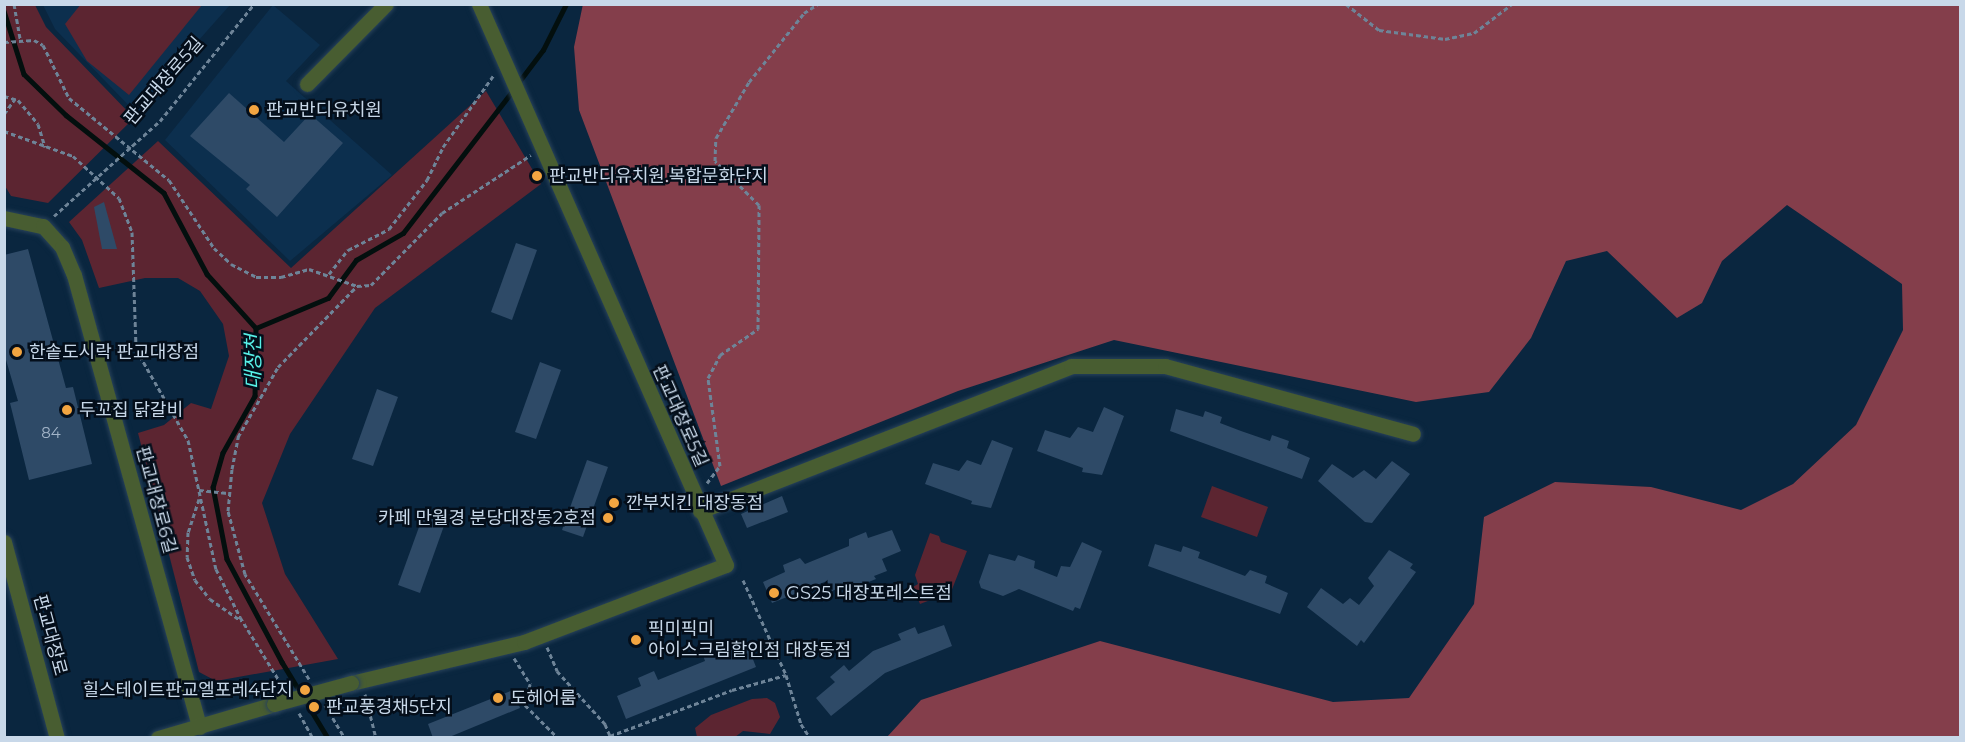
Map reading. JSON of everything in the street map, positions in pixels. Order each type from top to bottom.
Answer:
[{"type":"street","points":[[307,84],[386,4]]},
{"type":"street","points":[[479,4],[504,64]]},
{"type":"street","name":"판교대장로5길","points":[[199,727],[356,682],[506,646],[726,565],[504,64]]},
{"type":"street","points":[[4,218],[43,226]]},
{"type":"street","name":"판교대장로6길","points":[[43,226],[62,246],[74,274],[199,727]]},
{"type":"street","points":[[698,505],[1071,366],[1166,366],[1413,434]]},
{"type":"street","name":"판교대장로","points":[[4,543],[57,738]]},
{"type":"street","points":[[158,738],[199,727]]},
{"type":"path","points":[[14,4],[19,39]]},
{"type":"path","name":"판교대장로5길","points":[[43,226],[160,121],[254,4]]},
{"type":"path","points":[[698,505],[720,466],[708,378],[720,355],[758,329],[759,205],[715,161],[716,138],[749,82],[804,13],[818,4]]},
{"type":"path","points":[[1346,4],[1379,30],[1446,39],[1474,33],[1512,4]]},
{"type":"path","points":[[4,42],[19,39],[43,45],[69,98],[132,146],[169,180],[214,248],[231,264],[256,277],[281,277],[309,269],[357,286],[370,285],[442,213],[541,149]]},
{"type":"path","points":[[330,275],[348,250],[389,229],[427,180],[443,147],[504,64]]},
{"type":"path","points":[[4,96],[15,99],[38,124],[45,147]]},
{"type":"path","points":[[4,114],[15,99]]},
{"type":"path","points":[[4,131],[73,156],[98,176],[119,198],[132,232],[136,349],[188,440],[216,569],[244,623],[284,690]]},
{"type":"path","points":[[313,684],[245,574],[228,511],[227,493],[238,437],[278,367],[357,286]]},
{"type":"path","points":[[198,490],[227,493]]},
{"type":"path","points":[[199,497],[188,540],[187,557],[195,580],[210,599],[244,623]]},
{"type":"path","points":[[743,580],[786,675],[801,724],[810,738]]},
{"type":"path","points":[[542,634],[557,671],[605,724],[610,737],[732,690],[786,675]]},
{"type":"path","points":[[506,646],[530,684],[525,705],[558,738]]},
{"type":"path","points":[[356,682],[376,738]]},
{"type":"path","points":[[319,695],[345,738]]},
{"type":"path","points":[[296,709],[313,738]]},
{"type":"shaded area","points":[[5,4],[35,5],[46,27],[134,118],[48,203],[11,196],[5,186]]},
{"type":"shaded area","points":[[81,4],[202,5],[129,95],[87,61],[65,24]]},
{"type":"shaded area","points":[[583,4],[1960,5],[1960,737],[887,737],[921,700],[1100,641],[1333,702],[1409,698],[1474,604],[1484,517],[1555,482],[1651,487],[1741,510],[1793,484],[1856,425],[1903,330],[1902,284],[1787,205],[1722,261],[1702,303],[1677,318],[1607,251],[1566,261],[1531,338],[1489,392],[1416,402],[1114,340],[958,391],[721,486],[579,110],[574,47]]},
{"type":"shaded area","points":[[43,5],[230,5],[135,112],[55,29]]},
{"type":"shaded area","name":"판교반디유치원","points":[[273,5],[320,45],[286,81],[392,175],[290,261],[165,140]]},
{"type":"shaded area","points":[[486,91],[541,184],[375,308],[290,434],[262,503],[285,574],[338,659],[216,681],[199,672],[138,433],[164,425],[191,403],[211,409],[229,356],[223,324],[200,291],[178,278],[145,278],[99,288],[82,240],[69,222],[158,141],[291,268]]},
{"type":"shaded area","points":[[1212,486],[1268,507],[1257,537],[1201,517]]},
{"type":"shaded area","points":[[930,533],[939,536],[941,542],[967,551],[951,592],[920,604],[913,587],[918,584],[915,575]]},
{"type":"shaded area","points":[[767,698],[775,703],[780,717],[770,734],[743,731],[735,737],[697,737],[695,728],[711,715],[752,699]]},
{"type":"building","points":[[229,93],[284,142],[310,114],[343,143],[277,217],[246,189],[250,185],[190,136]]},
{"type":"building","points":[[104,202],[117,249],[102,249],[94,207]]},
{"type":"building","points":[[516,243],[537,250],[512,320],[491,312]]},
{"type":"building","points":[[28,249],[66,388],[73,387],[92,464],[29,480],[10,403],[18,401],[4,353],[4,255]]},
{"type":"building","points":[[540,362],[561,370],[536,439],[515,432]]},
{"type":"building","points":[[377,389],[398,397],[373,466],[352,459]]},
{"type":"building","points":[[1104,407],[1124,416],[1102,475],[1082,472],[1083,468],[1037,451],[1045,430],[1070,438],[1078,427],[1093,432]]},
{"type":"building","points":[[1176,409],[1203,417],[1205,411],[1222,417],[1220,423],[1241,431],[1270,441],[1272,435],[1289,441],[1287,448],[1310,458],[1302,479],[1170,431]]},
{"type":"building","points":[[992,440],[1013,448],[991,508],[971,504],[972,501],[925,484],[933,463],[959,471],[967,460],[981,465]]},
{"type":"building","points":[[587,460],[608,467],[583,537],[562,530]]},
{"type":"building","points":[[1392,461],[1410,474],[1372,523],[1365,522],[1318,481],[1332,464],[1353,478],[1364,470],[1376,479]]},
{"type":"building","points":[[782,496],[788,512],[747,528],[741,514]]},
{"type":"building","points":[[423,516],[445,523],[420,593],[398,585]]},
{"type":"building","points":[[892,530],[901,551],[882,559],[887,571],[874,576],[876,579],[844,592],[842,587],[832,591],[827,581],[772,603],[763,582],[785,572],[783,565],[800,558],[805,564],[849,546],[849,539],[866,532],[868,538]]},
{"type":"building","points":[[1082,542],[1102,551],[1080,609],[1075,607],[1073,611],[1019,589],[1003,596],[981,588],[979,582],[989,554],[1015,561],[1018,555],[1035,561],[1034,568],[1057,577],[1061,566],[1070,567]]},
{"type":"building","points":[[1155,544],[1181,552],[1183,546],[1200,552],[1198,558],[1245,576],[1250,570],[1267,576],[1265,583],[1288,593],[1280,614],[1148,566]]},
{"type":"building","points":[[1389,550],[1413,564],[1410,568],[1416,572],[1364,643],[1361,640],[1357,646],[1307,607],[1321,588],[1343,604],[1350,598],[1359,605],[1374,586],[1368,578]]},
{"type":"building","points":[[944,625],[952,646],[885,673],[831,716],[816,698],[835,682],[830,677],[844,665],[849,671],[873,651],[901,640],[898,634],[915,627],[918,634]]},
{"type":"building","points":[[747,644],[756,667],[626,719],[617,696],[641,686],[638,678],[654,671],[658,680],[705,661],[702,652],[719,645],[722,654]]},
{"type":"building","points":[[513,690],[520,708],[447,738],[433,738],[428,724]]},
{"type":"waterway","points":[[518,83],[543,50],[566,4]]},
{"type":"waterway","name":"대장천","points":[[4,11],[24,74],[66,115],[164,193],[207,274],[256,328],[255,396],[223,453],[213,487],[227,559],[282,662],[328,738]]},
{"type":"waterway","points":[[256,328],[328,298],[356,260],[403,233],[513,90]]},
{"type":"place","name":"판교반디유치원","points":[[254,110]]},
{"type":"place","name":"판교반디유치원.복합문화단지","points":[[537,176]]},
{"type":"place","name":"한솥도시락 판교대장점","points":[[17,352]]},
{"type":"place","name":"두꼬집 닭갈비","points":[[67,410]]},
{"type":"place","name":"깐부치킨 대장동점","points":[[614,503]]},
{"type":"place","name":"카페 만월경 분당대장동2호점","points":[[608,518]]},
{"type":"place","name":"GS25 대장포레스트점","points":[[774,593]]},
{"type":"place","name":"픽미픽미 아이스크림할인점 대장동점","points":[[636,640]]},
{"type":"place","name":"힐스테이트판교엘포레4단지","points":[[305,690]]},
{"type":"place","name":"도헤어룸","points":[[498,698]]},
{"type":"place","name":"판교풍경채5단지","points":[[314,707]]}]
